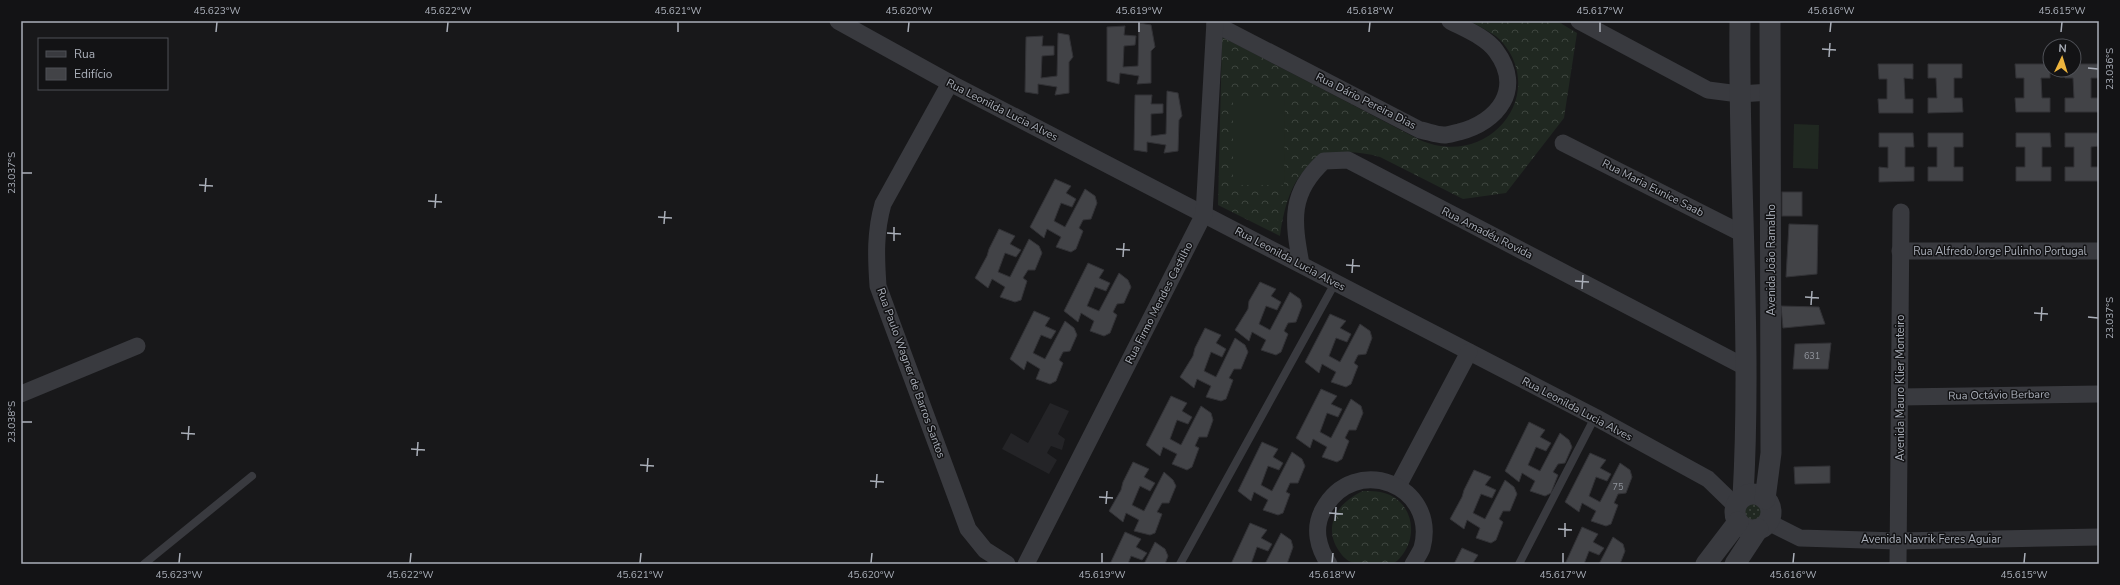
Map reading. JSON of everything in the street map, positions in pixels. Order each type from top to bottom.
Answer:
[{"type":"street","name":"Rua Leonilda Lucia Alves","points":[[838,21],[950,83],[1594,417],[1708,479],[1739,508]]},
{"type":"street","name":"Rua Dário Pereira Dias","points":[[1215,22],[1420,130],[1444,135],[1481,125],[1500,106],[1508,91],[1507,71],[1496,50],[1472,32],[1450,21]]},
{"type":"street","points":[[1579,21],[1708,90],[1739,94],[1771,92]]},
{"type":"street","points":[[1740,21],[1739,94],[1747,368],[1739,508],[1747,529],[1763,526]]},
{"type":"street","name":"Avenida João Ramalho","points":[[1765,499],[1771,453],[1770,21]]},
{"type":"street","name":"Rua Firmo Mendes Castilho","points":[[1026,564],[1204,214],[1215,22]]},
{"type":"street","name":"Rua Paulo Wagner de Barros Santos","points":[[950,83],[883,204],[877,224],[875,249],[878,286],[968,529],[985,550],[1007,564]]},
{"type":"street","name":"Rua Maria Eunice Saab","points":[[1563,143],[1743,234]]},
{"type":"street","name":"Rua Amadéu Rovida","points":[[1301,264],[1295,218],[1299,195],[1309,175],[1324,161],[1348,160],[1747,368]]},
{"type":"street","name":"Avenida Mauro Klier Monteiro","points":[[1898,564],[1901,212]]},
{"type":"street","name":"Rua Alfredo Jorge Pulinho Portugal","points":[[1900,251],[2099,251]]},
{"type":"street","points":[[21,394],[138,346]]},
{"type":"street","points":[[1398,486],[1469,352]]},
{"type":"street","name":"Rua Octávio Berbare","points":[[1900,397],[2099,394]]},
{"type":"street","points":[[1329,564],[1322,553],[1317,535],[1320,516],[1329,499],[1343,486],[1361,480],[1380,480],[1398,486],[1412,498],[1421,513],[1424,531],[1422,549],[1413,564]]},
{"type":"street","points":[[1706,564],[1739,508],[1755,494],[1765,499],[1771,510],[1763,526],[1735,564]]},
{"type":"street","name":"Avenida Navrik Feres Aguiar","points":[[1763,526],[1800,538],[1898,541],[2099,537]]},
{"type":"lane","points":[[1180,564],[1335,283]]},
{"type":"lane","points":[[1520,564],[1594,417]]},
{"type":"lane","points":[[144,564],[252,476]]},
{"type":"shaded area","points":[[1050,403],[1069,411],[1058,434],[1065,439],[1062,450],[1051,446],[1047,453],[1057,460],[1049,474],[1002,449],[1011,433],[1028,443]]},
{"type":"green space","points":[[1470,21],[1557,21],[1577,33],[1564,118],[1506,193],[1463,199],[1380,157],[1357,153],[1337,153],[1321,158],[1308,167],[1297,179],[1284,214],[1280,236],[1218,205],[1222,37],[1418,139],[1443,146],[1466,145],[1486,137],[1502,124],[1514,106],[1518,86],[1515,64],[1503,43],[1492,34]]},
{"type":"green space","points":[[1233,97],[1285,97],[1284,185],[1233,185]]},
{"type":"green space","points":[[1794,124],[1819,125],[1818,169],[1793,168]]},
{"type":"green space","points":[[1363,491],[1374,491],[1390,495],[1404,506],[1408,513],[1411,530],[1407,546],[1398,560],[1388,565],[1358,564],[1351,562],[1342,555],[1334,542],[1332,533],[1335,516],[1346,502]]},
{"type":"green space","points":[[1754,503],[1761,506],[1764,513],[1761,520],[1754,523],[1747,520],[1744,513],[1747,506]]},
{"type":"building","points":[[1139,23],[1151,25],[1155,47],[1151,51],[1151,83],[1137,84],[1139,76],[1120,73],[1119,84],[1107,81],[1107,27],[1125,26],[1124,35],[1136,36],[1135,45],[1124,46],[1123,67],[1138,66]]},
{"type":"building","points":[[1058,33],[1069,35],[1073,57],[1069,62],[1069,93],[1055,95],[1057,87],[1038,84],[1038,94],[1025,92],[1026,37],[1043,36],[1042,46],[1054,46],[1054,55],[1042,56],[1041,78],[1057,76]]},
{"type":"building","points":[[1878,64],[1913,64],[1913,79],[1904,78],[1905,99],[1913,99],[1913,113],[1879,113],[1878,99],[1887,99],[1887,79],[1879,79]]},
{"type":"building","points":[[1928,64],[1962,64],[1962,78],[1954,78],[1954,98],[1962,98],[1963,112],[1928,113],[1928,98],[1937,98],[1936,78],[1928,78]]},
{"type":"building","points":[[2015,64],[2042,64],[2042,98],[2050,98],[2050,112],[2016,112],[2015,98],[2024,98],[2024,78],[2016,78]]},
{"type":"building","points":[[2082,64],[2099,64],[2099,78],[2091,78],[2091,98],[2099,98],[2099,112],[2065,112],[2065,98],[2074,98],[2073,78],[2082,78]]},
{"type":"building","points":[[1167,91],[1178,93],[1182,116],[1179,120],[1178,151],[1164,153],[1166,145],[1147,142],[1147,152],[1134,150],[1135,95],[1152,95],[1151,104],[1163,104],[1163,113],[1151,114],[1151,136],[1166,134]]},
{"type":"building","points":[[1879,133],[1913,133],[1914,147],[1905,147],[1905,167],[1914,167],[1914,181],[1879,182],[1879,167],[1888,168],[1888,147],[1879,147]]},
{"type":"building","points":[[1928,133],[1963,133],[1963,147],[1954,147],[1954,167],[1963,167],[1963,181],[1928,181],[1928,167],[1937,167],[1937,147],[1928,147]]},
{"type":"building","points":[[2016,133],[2050,133],[2051,147],[2042,147],[2042,167],[2051,167],[2051,181],[2016,181],[2016,167],[2025,167],[2025,147],[2016,147]]},
{"type":"building","points":[[2065,133],[2099,133],[2099,146],[2091,147],[2091,167],[2099,167],[2099,181],[2065,181],[2065,167],[2074,167],[2074,147],[2065,147]]},
{"type":"building","points":[[1055,179],[1071,186],[1066,193],[1076,199],[1072,207],[1061,203],[1054,221],[1065,227],[1085,189],[1095,196],[1097,203],[1091,219],[1083,220],[1079,228],[1083,231],[1076,249],[1071,252],[1056,247],[1061,237],[1047,229],[1044,238],[1030,227]]},
{"type":"building","points":[[1782,192],[1802,192],[1802,216],[1782,216]]},
{"type":"building","points":[[1789,224],[1818,225],[1817,274],[1786,277]]},
{"type":"building","points":[[999,229],[1015,236],[1010,244],[1021,250],[1016,257],[1005,253],[998,272],[1010,277],[1029,239],[1039,246],[1042,253],[1035,270],[1028,270],[1023,278],[1027,281],[1021,300],[1015,302],[1000,297],[1005,287],[992,279],[988,288],[975,278]]},
{"type":"building","points":[[1088,263],[1104,270],[1099,278],[1110,283],[1106,291],[1095,287],[1087,306],[1099,311],[1119,273],[1128,280],[1131,287],[1124,303],[1117,304],[1113,312],[1117,315],[1110,333],[1104,336],[1090,331],[1094,321],[1081,313],[1078,322],[1064,311]]},
{"type":"building","points":[[1260,282],[1276,289],[1271,296],[1281,302],[1277,310],[1266,306],[1259,324],[1270,330],[1290,292],[1300,299],[1302,306],[1296,322],[1288,323],[1284,331],[1288,334],[1281,352],[1276,355],[1261,350],[1266,340],[1252,332],[1249,341],[1235,330],[1248,309],[1249,301]]},
{"type":"building","points":[[1781,306],[1819,307],[1825,324],[1783,328]]},
{"type":"building","points":[[1034,311],[1050,318],[1045,326],[1056,331],[1051,339],[1041,335],[1033,353],[1045,359],[1065,321],[1074,328],[1077,335],[1070,351],[1063,352],[1059,360],[1063,363],[1056,381],[1050,384],[1036,379],[1040,369],[1027,361],[1024,370],[1010,359]]},
{"type":"building","points":[[1330,314],[1346,321],[1340,328],[1351,334],[1347,342],[1336,338],[1329,356],[1340,362],[1360,324],[1370,331],[1372,338],[1366,354],[1358,355],[1354,363],[1358,366],[1351,384],[1346,387],[1331,382],[1336,372],[1322,364],[1319,373],[1305,362]]},
{"type":"building","points":[[1205,328],[1221,335],[1216,343],[1226,349],[1222,357],[1211,352],[1204,371],[1216,377],[1235,338],[1245,345],[1248,352],[1241,369],[1234,369],[1229,378],[1233,380],[1226,399],[1221,401],[1206,397],[1211,386],[1197,379],[1194,388],[1180,377],[1193,356],[1195,348]]},
{"type":"building","points":[[1831,343],[1828,369],[1793,369],[1795,344]]},
{"type":"building","points":[[1321,389],[1337,396],[1331,404],[1342,409],[1338,417],[1327,413],[1320,432],[1331,438],[1351,399],[1361,406],[1363,413],[1356,430],[1349,430],[1345,438],[1349,441],[1342,459],[1337,462],[1322,457],[1327,447],[1313,439],[1310,448],[1296,438]]},
{"type":"building","points":[[1171,396],[1187,403],[1182,411],[1192,417],[1188,424],[1177,420],[1170,439],[1181,445],[1201,406],[1211,413],[1213,420],[1207,437],[1199,437],[1195,446],[1199,448],[1192,467],[1187,470],[1172,464],[1177,454],[1163,447],[1160,456],[1146,445]]},
{"type":"building","points":[[1529,422],[1545,430],[1540,437],[1551,443],[1546,451],[1536,447],[1528,465],[1540,471],[1560,433],[1569,440],[1572,447],[1565,463],[1558,464],[1553,472],[1558,475],[1551,493],[1545,496],[1530,491],[1535,481],[1522,473],[1519,482],[1505,471]]},
{"type":"building","points":[[1262,442],[1278,449],[1273,457],[1283,463],[1279,470],[1268,466],[1261,485],[1272,491],[1292,452],[1302,459],[1305,466],[1298,483],[1290,483],[1286,492],[1290,494],[1283,513],[1278,515],[1263,510],[1268,500],[1254,492],[1251,501],[1238,491]]},
{"type":"building","points":[[1590,453],[1606,460],[1600,468],[1611,474],[1607,481],[1596,477],[1589,496],[1600,502],[1620,463],[1630,470],[1632,477],[1626,493],[1618,494],[1614,503],[1618,505],[1611,524],[1606,526],[1591,521],[1596,511],[1582,503],[1579,512],[1565,502]]},
{"type":"building","points":[[1133,462],[1149,469],[1144,477],[1155,483],[1150,491],[1140,486],[1132,505],[1144,511],[1164,472],[1173,480],[1176,486],[1169,503],[1162,503],[1157,512],[1162,514],[1155,533],[1150,535],[1134,531],[1139,520],[1126,513],[1123,522],[1109,511],[1121,490],[1123,482]]},
{"type":"building","points":[[1830,466],[1830,483],[1795,484],[1794,467]]},
{"type":"building","points":[[1474,470],[1491,477],[1485,485],[1496,490],[1492,498],[1481,494],[1473,513],[1485,519],[1505,480],[1514,487],[1517,494],[1510,511],[1503,511],[1499,519],[1503,522],[1496,540],[1491,543],[1476,538],[1480,528],[1467,520],[1464,529],[1450,519]]},
{"type":"building","points":[[1250,523],[1267,530],[1261,538],[1272,544],[1268,551],[1257,547],[1251,564],[1231,564]]},
{"type":"building","points":[[1582,527],[1598,534],[1593,542],[1604,548],[1599,555],[1589,551],[1584,564],[1565,564]]},
{"type":"building","points":[[1125,532],[1141,539],[1136,547],[1147,553],[1142,560],[1131,556],[1128,564],[1110,564]]},
{"type":"building","points":[[1281,533],[1291,540],[1293,547],[1287,564],[1265,564]]},
{"type":"building","points":[[1613,537],[1623,544],[1625,551],[1620,564],[1599,564]]},
{"type":"building","points":[[1155,542],[1165,549],[1168,556],[1165,564],[1144,564]]},
{"type":"building","points":[[1462,548],[1478,555],[1473,563],[1475,564],[1454,564]]}]
